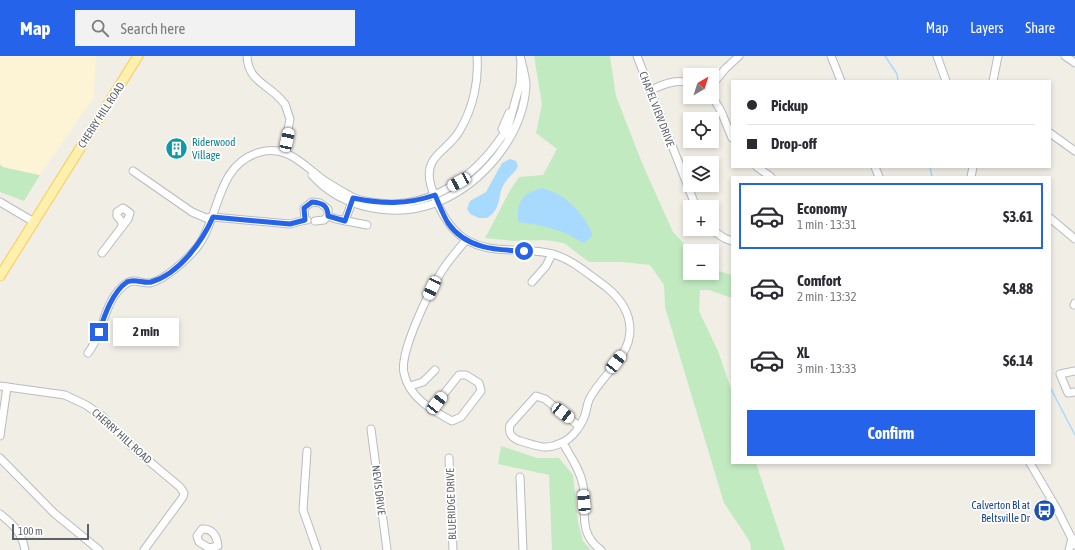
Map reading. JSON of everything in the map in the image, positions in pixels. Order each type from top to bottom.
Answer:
[{"type":"main road","name":"CHERRY HILL ROAD","points":[[0,276],[138,56]]},
{"type":"street","points":[[247,56],[248,67],[254,78],[278,96],[284,103],[290,119],[284,151]]},
{"type":"street","points":[[477,56],[474,94],[469,114],[458,133],[447,146],[433,158],[430,164],[429,176],[436,199],[448,223],[466,240],[480,247],[536,251],[552,254],[578,266],[612,292],[623,305],[629,320],[630,331],[626,349],[590,398],[579,426],[563,443],[548,448],[516,440],[510,434],[510,425],[536,396],[541,396],[579,426]]},
{"type":"street","name":"CHAPEL VIEW DRIVE","points":[[637,56],[693,200]]},
{"type":"street","points":[[719,76],[739,56]]},
{"type":"street","points":[[831,56],[841,80]]},
{"type":"street","points":[[937,56],[946,80]]},
{"type":"street","points":[[992,80],[998,56]]},
{"type":"street","points":[[1065,56],[1075,63]]},
{"type":"street","points":[[507,134],[502,126],[507,115],[513,110],[520,84],[521,59]]},
{"type":"street","points":[[88,353],[94,346],[110,303],[126,283],[131,281],[149,283],[171,271],[198,246],[213,217],[222,188],[233,170],[241,162],[257,153],[267,151],[284,151],[300,160],[352,201],[387,210],[423,206],[472,181],[485,170],[520,113],[526,85],[521,59]]},
{"type":"street","points":[[651,90],[671,82],[683,81]]},
{"type":"street","points":[[717,104],[731,136]]},
{"type":"street","points":[[513,110],[520,113]]},
{"type":"street","points":[[1051,134],[1075,151]]},
{"type":"street","points":[[758,168],[770,176]]},
{"type":"street","points":[[133,171],[192,212],[206,218],[213,217],[290,224],[306,220],[304,208],[312,202],[325,205],[328,209],[328,216],[324,220],[315,221]]},
{"type":"street","points":[[345,221],[352,201]]},
{"type":"street","points":[[0,202],[34,222]]},
{"type":"street","points":[[328,216],[368,225]]},
{"type":"street","points":[[1051,219],[1075,239]]},
{"type":"street","points":[[102,253],[122,227]]},
{"type":"street","points":[[719,235],[731,241]]},
{"type":"street","points":[[431,410],[459,375],[466,375],[478,383],[480,391],[461,417],[456,420],[452,420],[431,410],[414,394],[404,373],[405,352],[439,275],[466,240]]},
{"type":"street","points":[[532,282],[546,266],[552,254]]},
{"type":"street","points":[[410,386],[423,382],[435,370]]},
{"type":"street","points":[[1075,371],[1060,374],[1068,393],[1075,392]]},
{"type":"street","name":"CHERRY HILL ROAD","points":[[0,436],[4,386],[65,395],[86,405],[102,416],[131,446],[180,486],[184,493],[183,497],[144,550]]},
{"type":"street","name":"NEVIS DRIVE","points":[[371,429],[387,550]]},
{"type":"street","points":[[563,443],[581,479],[586,532],[592,544],[601,550]]},
{"type":"street","points":[[307,451],[303,510],[317,550]]},
{"type":"street","points":[[0,458],[54,513],[99,550]]},
{"type":"street","name":"BLUERIDGE DRIVE","points":[[449,458],[453,550]]},
{"type":"street","points":[[1031,464],[1057,508],[1074,541],[1069,550]]},
{"type":"street","points":[[520,477],[523,550]]},
{"type":"street","points":[[0,514],[18,530],[22,537],[25,550]]},
{"type":"green space","points":[[534,56],[610,56],[616,96],[642,163],[673,232],[684,244],[683,244],[683,280],[719,280],[719,271],[731,275],[731,298],[709,290],[700,290],[699,311],[718,351],[731,389],[731,464],[756,464],[785,550],[751,550],[750,542],[724,503],[665,307],[664,285],[650,265],[622,262],[589,262],[564,243],[545,240],[514,241],[485,238],[509,192],[519,177],[543,175],[557,149],[536,133],[542,104]]},
{"type":"green space","points":[[0,164],[3,167],[40,175],[24,201],[0,192]]},
{"type":"green space","points":[[501,446],[537,458],[559,458],[573,475],[578,522],[583,541],[591,550],[552,550],[549,475],[498,464]]},
{"type":"sand","points":[[0,56],[96,56],[94,97],[40,175],[3,167],[0,164]]},
{"type":"water","points":[[510,159],[516,161],[518,166],[504,184],[495,211],[487,218],[479,218],[470,214],[467,209],[470,201],[486,192],[502,163]]},
{"type":"water","points":[[542,188],[566,199],[578,211],[584,218],[592,233],[591,238],[583,243],[552,228],[518,222],[519,208],[522,199],[535,190]]},
{"type":"waterway","points":[[885,56],[897,74],[898,80]]},
{"type":"waterway","points":[[930,168],[932,176]]},
{"type":"waterway","points":[[1051,389],[1075,435]]},
{"type":"place","name":"Riderwood Village","points":[[176,148]]},
{"type":"place","name":"Calverton Bl at Beltsville Dr","points":[[1045,511]]},
{"type":"route","points":[[99,332],[110,303],[126,283],[131,281],[149,283],[171,271],[198,246],[208,230],[213,217],[290,224],[300,220],[305,220],[304,208],[307,204],[312,202],[325,205],[328,209],[328,216],[336,220],[345,221],[353,198],[379,203],[402,204],[422,200],[435,195],[448,223],[466,240],[480,247],[524,251]]}]
